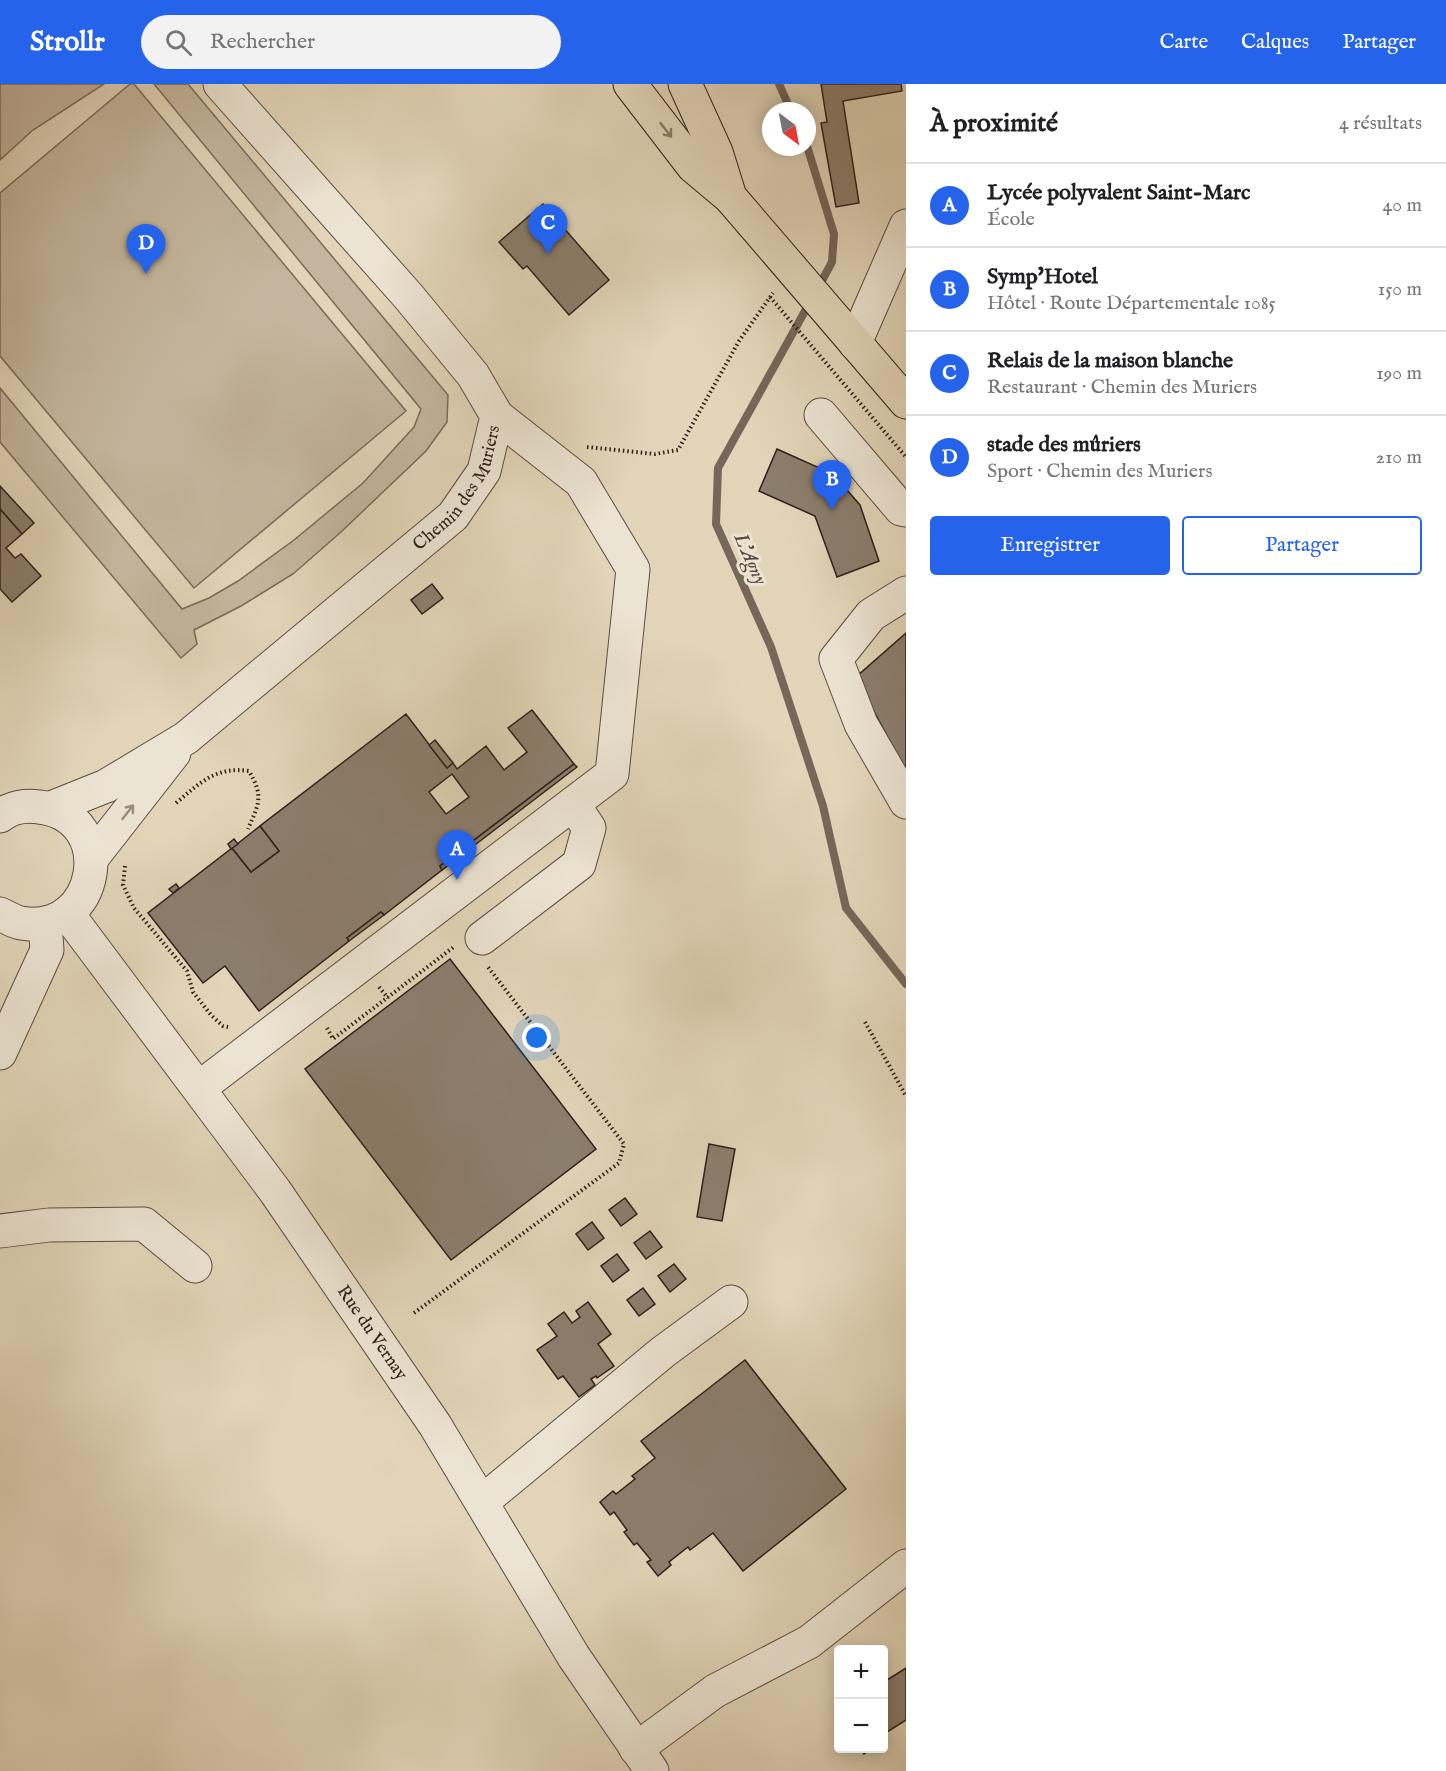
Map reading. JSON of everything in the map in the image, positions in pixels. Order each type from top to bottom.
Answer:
[{"type":"main road","points":[[630,84],[693,166],[730,197],[906,402]]},
{"type":"main road","points":[[685,84],[716,152],[730,197]]},
{"type":"street","name":"Chemin des Muriers","points":[[51,808],[106,786],[186,738],[453,516],[484,471],[497,416],[473,375],[409,297],[220,84]]},
{"type":"street","points":[[847,332],[906,226]]},
{"type":"street","points":[[821,415],[901,509],[906,510]]},
{"type":"street","points":[[199,1088],[612,774],[633,568],[581,482],[497,416]]},
{"type":"street","points":[[906,593],[871,615],[836,659],[861,724],[906,802]]},
{"type":"street","name":"Chemin des Muriers","points":[[92,858],[186,738]]},
{"type":"street","points":[[475,949],[579,864],[589,828],[573,804]]},
{"type":"street","points":[[0,816],[5,812],[27,805],[51,808],[71,819],[85,836],[92,858],[91,879],[82,898],[56,918],[21,923],[0,914]]},
{"type":"street","points":[[0,1053],[47,950],[56,918]]},
{"type":"street","name":"Rue du Vernay","points":[[56,918],[199,1088],[275,1191],[435,1425],[574,1657],[644,1760]]},
{"type":"street","points":[[0,1230],[49,1225],[144,1224],[195,1266]]},
{"type":"street","points":[[482,1502],[663,1352],[731,1302]]},
{"type":"street","points":[[644,1760],[715,1691],[808,1642],[906,1566]]},
{"type":"path","points":[[549,458],[568,445],[655,454],[678,450],[739,341],[770,297],[795,273]]},
{"type":"path","points":[[770,297],[906,458]]},
{"type":"path","points":[[170,808],[204,779],[234,769],[249,771],[259,788],[258,805],[248,829]]},
{"type":"path","points":[[129,856],[123,885],[134,908],[187,971],[193,992],[211,1015],[223,1026],[236,1028]]},
{"type":"path","points":[[335,1021],[327,1028],[333,1039],[475,949],[624,1144],[619,1163],[414,1313]]},
{"type":"path","points":[[865,1022],[906,1096]]},
{"type":"shaded area","points":[[0,84],[104,84],[33,130],[0,160]]},
{"type":"shaded area","points":[[130,84],[134,84],[406,411],[194,588],[0,356],[0,193]]},
{"type":"shaded area","points":[[154,84],[188,84],[448,395],[447,422],[426,451],[293,574],[241,606],[194,630],[197,644],[181,658],[0,442],[0,388],[182,609],[209,598],[238,581],[294,540],[363,483],[414,427],[421,409]]},
{"type":"building","points":[[821,84],[901,84],[902,91],[843,101],[859,203],[836,207],[821,123],[827,122]]},
{"type":"building","points":[[543,204],[609,280],[569,315],[527,266],[523,269],[499,242]]},
{"type":"building","points":[[777,449],[833,474],[860,505],[879,561],[837,577],[815,516],[759,491]]},
{"type":"building","points":[[0,486],[34,523],[22,534],[0,509]]},
{"type":"building","points":[[0,509],[22,534],[6,548],[15,558],[21,554],[41,576],[12,602],[0,589]]},
{"type":"building","points":[[432,584],[443,598],[422,614],[411,600]]},
{"type":"building","points":[[906,633],[906,772],[856,677]]},
{"type":"building","points":[[532,710],[574,764],[440,866],[442,870],[384,915],[381,912],[347,938],[349,941],[259,1011],[225,966],[203,983],[148,913],[232,848],[251,872],[279,851],[260,826],[406,714],[447,768],[453,763],[457,769],[486,746],[504,770],[527,752],[508,728]],"holes":[[[452,774],[469,797],[446,814],[429,792]]]},
{"type":"building","points":[[435,740],[453,763],[447,768],[429,745]]},
{"type":"building","points":[[574,764],[577,767],[442,870],[440,866]]},
{"type":"building","points":[[260,826],[279,851],[251,872],[232,848]]},
{"type":"building","points":[[234,839],[238,844],[231,849],[228,844]]},
{"type":"building","points":[[176,884],[179,888],[173,893],[169,889]]},
{"type":"building","points":[[381,912],[384,915],[349,941],[347,938]]},
{"type":"building","points":[[450,959],[596,1149],[451,1260],[305,1069]]},
{"type":"building","points":[[709,1144],[735,1149],[722,1221],[697,1217]]},
{"type":"building","points":[[625,1198],[637,1214],[621,1226],[609,1210]]},
{"type":"building","points":[[592,1222],[604,1238],[588,1250],[576,1234]]},
{"type":"building","points":[[650,1231],[662,1247],[646,1259],[634,1243]]},
{"type":"building","points":[[617,1254],[629,1270],[613,1282],[601,1266]]},
{"type":"building","points":[[674,1264],[686,1279],[670,1292],[658,1276]]},
{"type":"building","points":[[643,1288],[655,1304],[639,1316],[627,1300]]},
{"type":"building","points":[[588,1302],[611,1334],[598,1344],[614,1366],[597,1378],[596,1376],[591,1379],[595,1385],[579,1397],[563,1376],[558,1379],[537,1350],[557,1336],[548,1324],[564,1312],[572,1323],[580,1317],[576,1311]]},
{"type":"building","points":[[745,1360],[846,1489],[743,1571],[713,1533],[690,1550],[688,1547],[669,1562],[671,1565],[658,1576],[647,1562],[651,1560],[637,1543],[634,1545],[624,1532],[627,1530],[614,1512],[610,1515],[600,1502],[613,1491],[616,1494],[635,1479],[632,1476],[655,1458],[641,1441]]},
{"type":"building","points":[[906,1668],[906,1720],[888,1731],[888,1699],[888,1679]]},
{"type":"waterway","name":"L'Agny","points":[[779,84],[787,102]]},
{"type":"waterway","name":"L'Agny","points":[[810,156],[834,234],[832,262],[818,288]]},
{"type":"waterway","name":"L'Agny","points":[[810,302],[718,468],[716,524],[771,647],[823,806],[846,908],[906,984]]},
{"type":"place","name":"Relais de la maison blanche","points":[[548,254]]},
{"type":"place","name":"stade des mûriers","points":[[146,274]]},
{"type":"place","name":"Symp'Hotel","points":[[832,510]]},
{"type":"place","name":"Lycée polyvalent Saint-Marc","points":[[457,880]]}]
